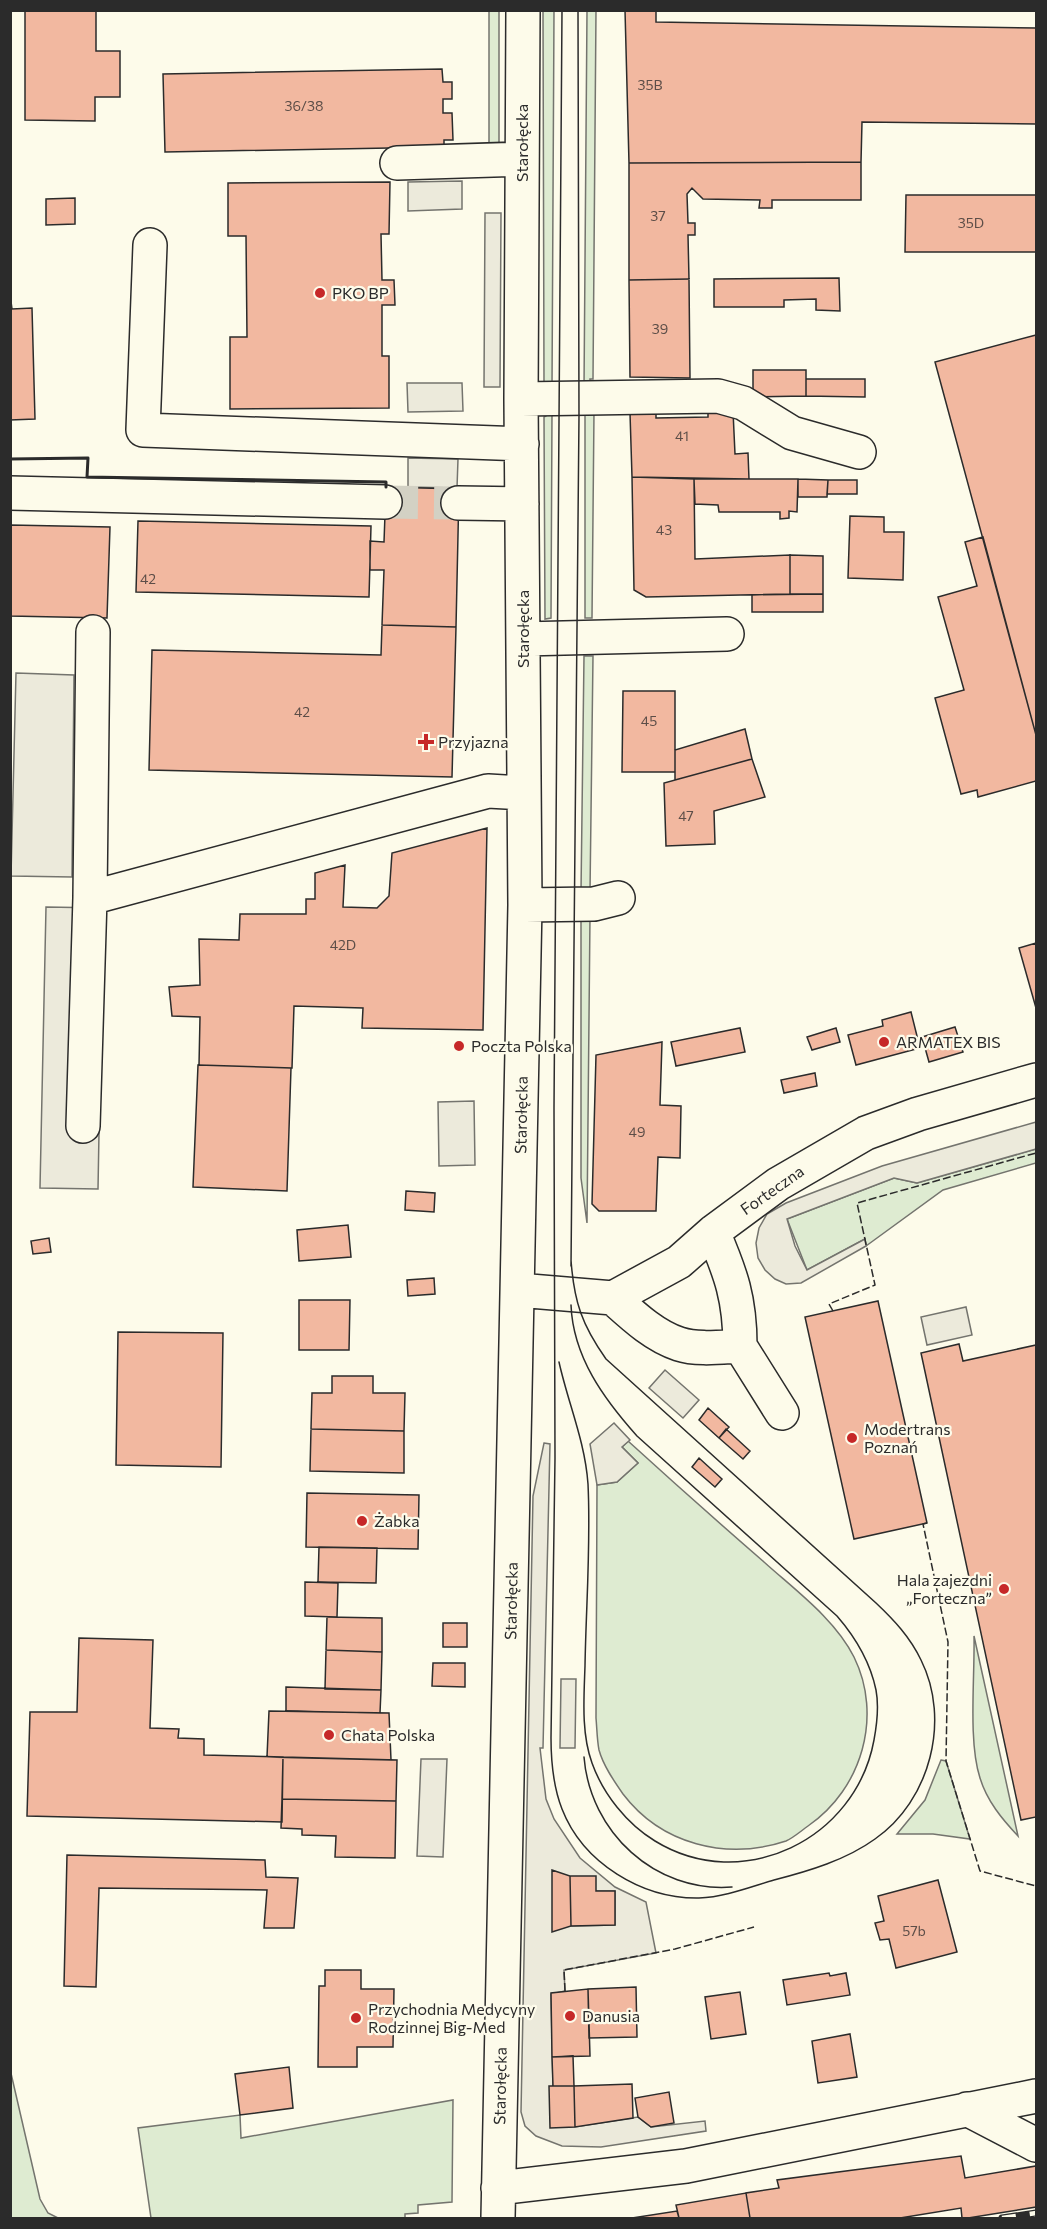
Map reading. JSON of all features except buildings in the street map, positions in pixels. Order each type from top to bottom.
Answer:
[{"type":"street","name":"Starołęcka","points":[[498,2203],[525,904],[521,399],[523,10]]},
{"type":"street","points":[[397,164],[522,159]]},
{"type":"street","points":[[150,245],[143,430],[522,444]]},
{"type":"street","points":[[521,399],[718,396],[744,404],[792,433],[859,452]]},
{"type":"street","points":[[10,493],[385,502]]},
{"type":"street","points":[[458,503],[522,504]]},
{"type":"street","points":[[83,1126],[90,898],[93,633]]},
{"type":"street","points":[[523,639],[727,634]]},
{"type":"street","points":[[90,898],[488,791],[524,793]]},
{"type":"street","points":[[525,904],[594,904],[618,898]]},
{"type":"street","name":"Forteczna","points":[[613,1298],[679,1262],[713,1232],[778,1184],[866,1133],[918,1114],[1036,1080]]},
{"type":"street","points":[[713,1232],[734,1284],[739,1309],[740,1346],[782,1413]]},
{"type":"street","points":[[518,1290],[613,1298],[644,1324],[679,1344],[711,1347],[740,1346]]},
{"type":"street","points":[[498,2203],[1036,2096]]},
{"type":"street","points":[[967,2109],[1036,2145]]},
{"type":"green space","points":[[596,10],[593,379],[590,379],[590,388],[584,388],[587,11]]},
{"type":"green space","points":[[489,11],[499,11],[499,145],[489,145]]},
{"type":"green space","points":[[543,11],[554,11],[552,388],[544,383]]},
{"type":"green space","points":[[552,412],[551,618],[545,619],[544,417]]},
{"type":"green space","points":[[585,412],[594,412],[592,618],[585,618]]},
{"type":"green space","points":[[584,656],[593,656],[590,892],[581,892]]},
{"type":"green space","points":[[581,916],[590,916],[587,1223],[581,1178]]},
{"type":"green space","points":[[1036,1149],[1036,1163],[943,1190],[866,1246],[865,1239],[807,1270],[787,1219],[894,1178],[917,1183]]},
{"type":"green space","points":[[628,1441],[814,1606],[836,1630],[854,1657],[863,1680],[867,1703],[862,1750],[854,1772],[827,1811],[786,1841],[763,1847],[718,1848],[696,1844],[675,1836],[638,1811],[623,1794],[601,1756],[596,1718],[597,1485],[617,1482],[638,1463],[622,1447]]},
{"type":"green space","points":[[974,1636],[1018,1836],[991,1802],[976,1763],[973,1728]]},
{"type":"green space","points":[[941,1760],[946,1761],[970,1839],[933,1834],[897,1834],[925,1800]]},
{"type":"green space","points":[[10,2069],[40,2199],[48,2213],[58,2218],[11,2218]]},
{"type":"green space","points":[[453,2100],[452,2202],[418,2205],[418,2213],[405,2214],[405,2218],[151,2218],[138,2128],[240,2115],[241,2138]]},
{"type":"shaded area","points":[[462,181],[462,209],[408,211],[408,182]]},
{"type":"shaded area","points":[[485,213],[501,213],[500,387],[484,387]]},
{"type":"shaded area","points":[[407,383],[462,383],[463,411],[408,412]]},
{"type":"shaded area","points":[[408,458],[458,459],[457,488],[408,487]]},
{"type":"shaded area","points":[[16,673],[74,675],[72,877],[11,876]]},
{"type":"shaded area","points":[[46,907],[103,908],[98,1189],[40,1188]]},
{"type":"shaded area","points":[[474,1101],[475,1165],[439,1166],[438,1102]]},
{"type":"shaded area","points":[[1036,1122],[1036,1149],[917,1183],[894,1178],[787,1219],[795,1246],[807,1270],[865,1239],[866,1246],[801,1283],[786,1284],[775,1279],[765,1270],[758,1258],[756,1243],[759,1228],[767,1214],[786,1203],[882,1166]]},
{"type":"shaded area","points":[[966,1307],[972,1335],[927,1345],[921,1317]]},
{"type":"shaded area","points":[[665,1370],[699,1400],[683,1418],[649,1388]]},
{"type":"shaded area","points":[[614,1423],[630,1440],[622,1447],[638,1463],[617,1482],[597,1485],[590,1444]]},
{"type":"shaded area","points":[[544,1443],[550,1444],[543,1748],[540,1748],[546,1799],[554,1819],[580,1858],[615,1887],[646,1902],[656,1953],[564,1970],[565,1991],[551,1994],[553,2086],[575,2127],[638,2117],[651,2127],[705,2121],[706,2131],[601,2147],[562,2146],[536,2136],[525,2126],[521,2112],[533,1496]],"holes":[[[596,1891],[615,1891],[615,1925],[571,1926]]]},
{"type":"shaded area","points":[[561,1679],[576,1679],[575,1748],[560,1748]]},
{"type":"shaded area","points":[[421,1759],[447,1759],[443,1857],[417,1856]]},
{"type":"tunnel","points":[[385,502],[458,503]]},
{"type":"tram line","points":[[562,10],[554,1108],[555,1458],[551,1738],[553,1774],[562,1809],[584,1846],[617,1874],[636,1885],[656,1892],[678,1897],[718,1896],[840,1859],[875,1839],[894,1823],[910,1803],[922,1781],[930,1758],[934,1733],[934,1708],[930,1683],[921,1660],[901,1629],[876,1603],[606,1359],[585,1324],[574,1288],[571,1260]]},
{"type":"tram line","points":[[571,1266],[579,416],[578,10]]},
{"type":"tram line","points":[[559,1362],[580,1437],[588,1484],[589,1552],[584,1715],[588,1751],[597,1775],[609,1797],[635,1826],[655,1841],[689,1856],[724,1862],[758,1859],[791,1848],[820,1830],[845,1805],[863,1775],[874,1740],[877,1715],[876,1690],[870,1669],[856,1641],[837,1616],[637,1436],[625,1422],[602,1392],[584,1360],[573,1324],[571,1305]]},
{"type":"tram line","points":[[584,1757],[589,1784],[599,1810],[613,1833],[631,1852],[653,1868],[677,1880],[704,1886],[732,1887]]},
{"type":"railway","points":[[1002,2218],[1036,2213]]},
{"type":"fence","points":[[833,1311],[829,1304],[875,1285],[857,1203],[1036,1153]]},
{"type":"fence","points":[[927,1523],[923,1524],[948,1642],[946,1761],[980,1871],[1036,1886]]},
{"type":"fence","points":[[565,1991],[564,1970],[675,1949],[754,1927]]},
{"type":"wall","points":[[10,459],[88,458],[87,477],[386,482],[386,487]]},
{"type":"place","name":"PKO BP","points":[[320,293]]},
{"type":"place","name":"Przyjazna","points":[[426,742]]},
{"type":"place","name":"ARMATEX BIS","points":[[884,1042]]},
{"type":"place","name":"Poczta Polska","points":[[459,1046]]},
{"type":"place","name":"Modertrans Poznań","points":[[852,1438]]},
{"type":"place","name":"Żabka","points":[[362,1521]]},
{"type":"place","name":"Hala zajezdni „Forteczna”","points":[[1004,1589]]},
{"type":"place","name":"Chata Polska","points":[[329,1735]]},
{"type":"place","name":"Danusia","points":[[570,2016]]},
{"type":"place","name":"Przychodnia Medycyny Rodzinnej Big-Med","points":[[356,2018]]}]
